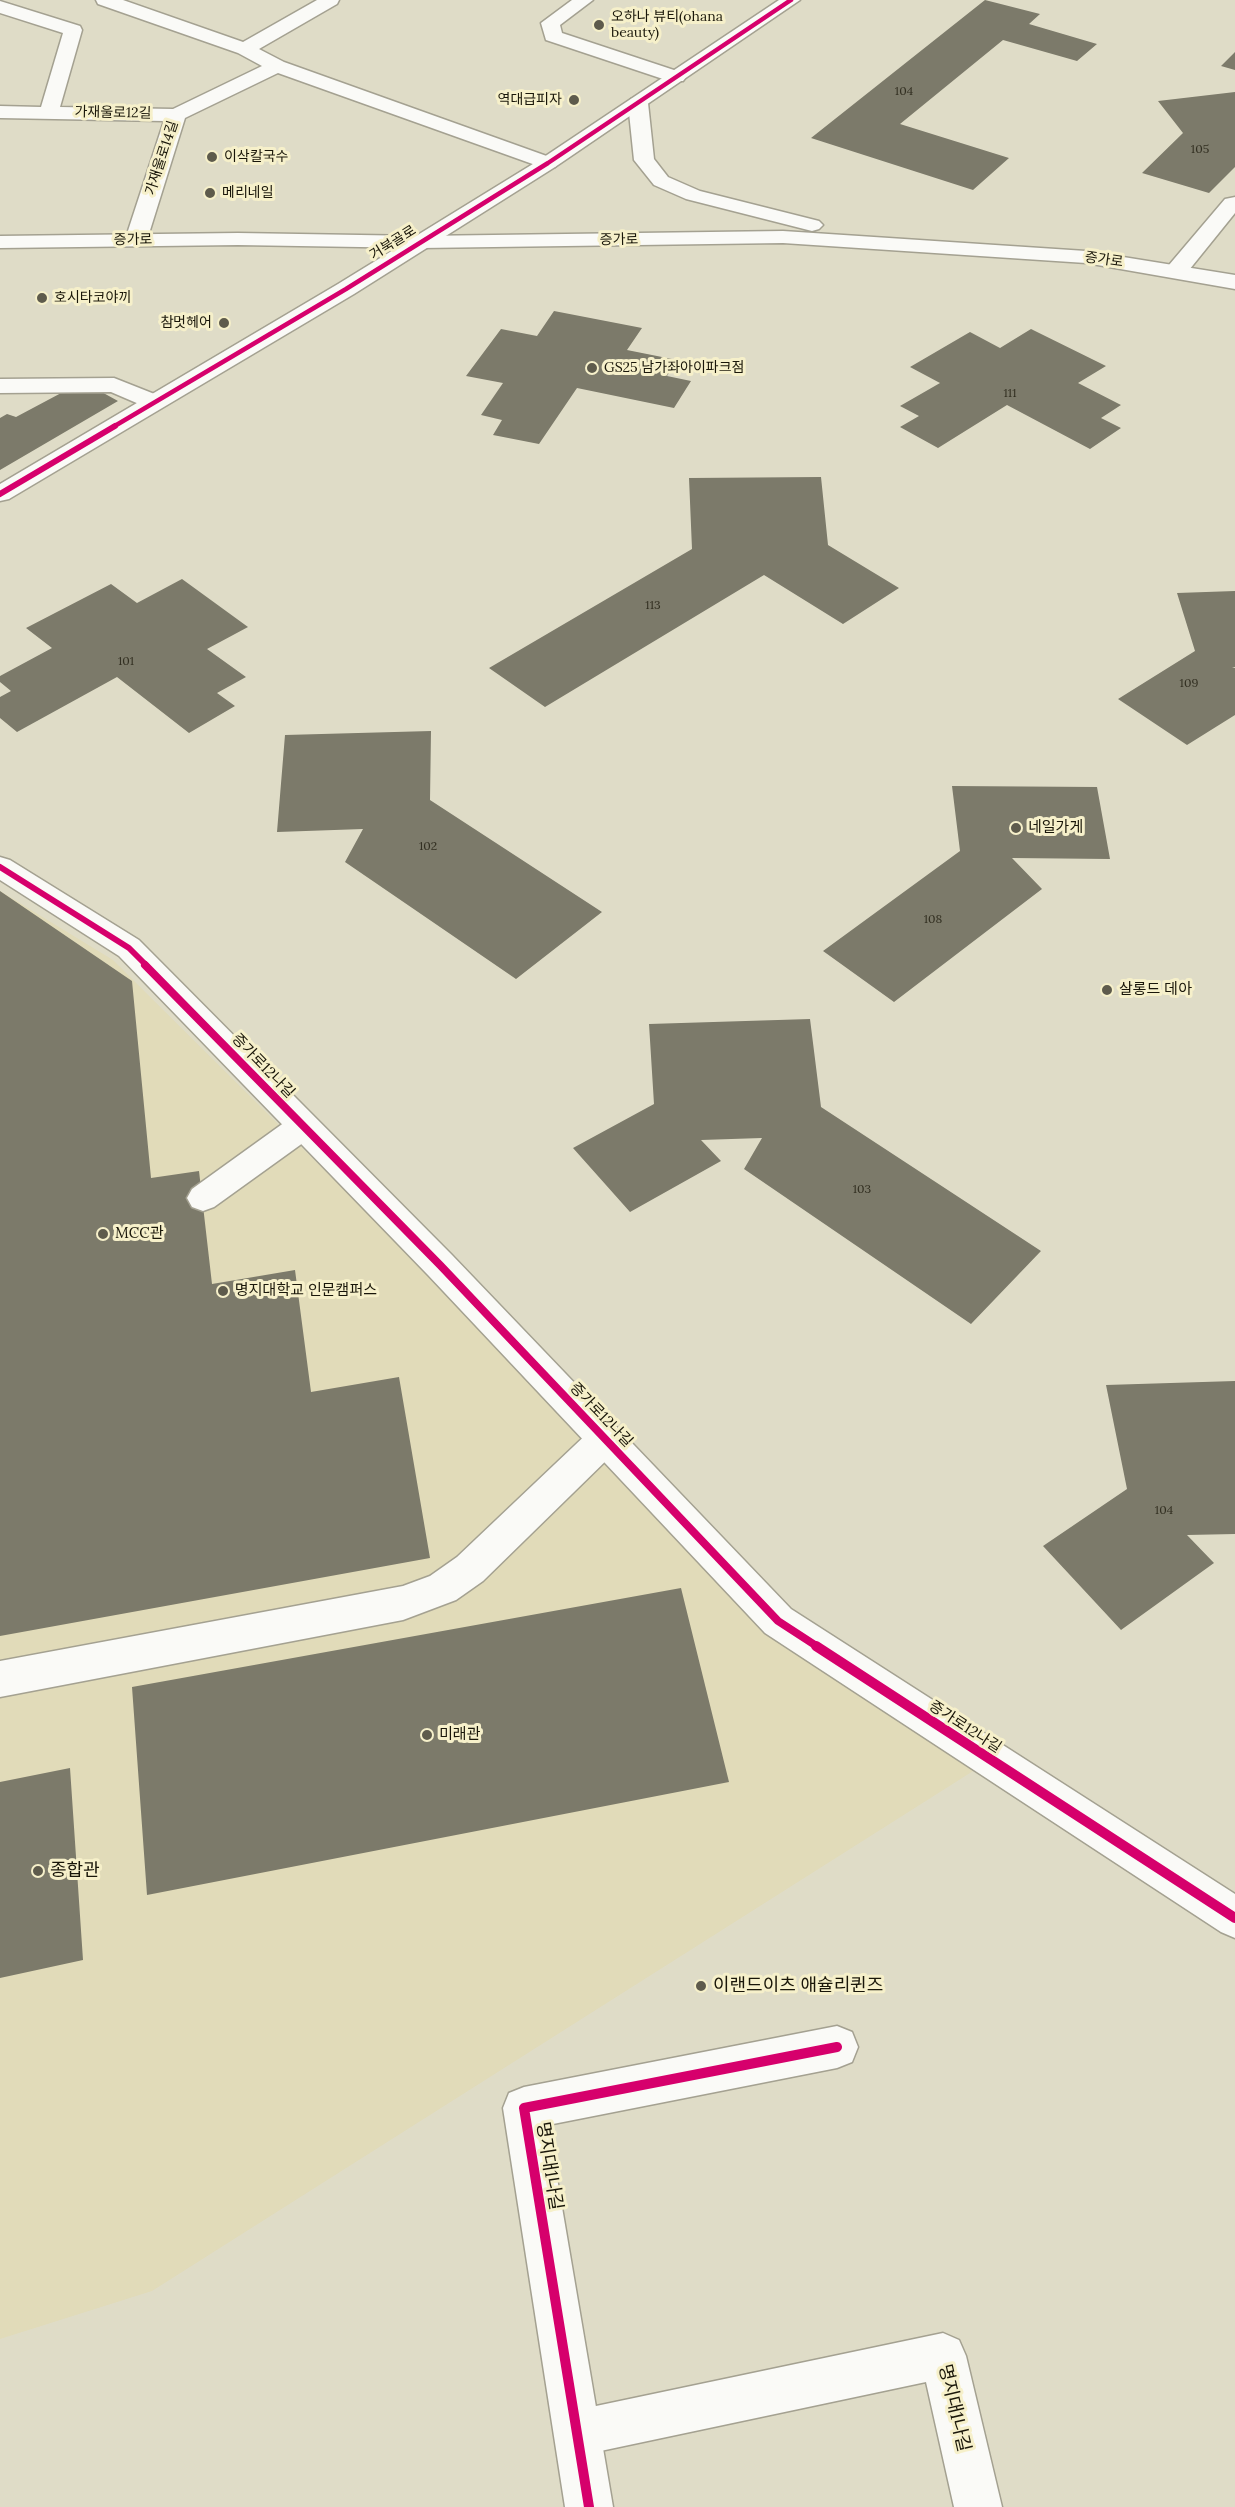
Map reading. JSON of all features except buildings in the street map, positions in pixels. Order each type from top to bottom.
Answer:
[{"type":"street","points":[[105,0],[245,49],[277,66],[548,163]]},
{"type":"street","points":[[245,49],[330,0]]},
{"type":"street","points":[[584,0],[550,23],[554,36],[676,77]]},
{"type":"street","name":"거북골로","points":[[0,494],[421,242],[548,163],[791,0]]},
{"type":"street","points":[[10,26],[49,5]]},
{"type":"street","points":[[0,7],[31,15]]},
{"type":"street","name":"가재울로12길","points":[[31,15],[73,30],[49,112]]},
{"type":"street","name":"가재울로14길","points":[[136,240],[176,115],[277,66]]},
{"type":"street","points":[[638,103],[644,160],[661,181],[693,195],[886,244]]},
{"type":"street","name":"가재울로12길","points":[[0,112],[176,115]]},
{"type":"street","points":[[1177,270],[1232,203],[1235,203]]},
{"type":"street","name":"증가로","points":[[0,242],[238,239],[421,242],[783,237],[1086,257],[1177,270],[1235,282]]},
{"type":"street","points":[[0,386],[114,385],[154,402]]},
{"type":"street","name":"증가로12나길","points":[[0,867],[129,948],[605,1439],[778,1621],[1235,1917]]},
{"type":"street","points":[[203,1198],[303,1126]]},
{"type":"street","points":[[0,1679],[404,1603],[443,1588],[470,1569],[605,1439]]},
{"type":"street","name":"명지대1나길","points":[[589,2507],[524,2108],[837,2047]]},
{"type":"street","name":"명지대1나길","points":[[577,2433],[943,2356],[978,2507]]},
{"type":"shaded area","name":"명지대학교 인문캠퍼스","points":[[0,891],[113,960],[778,1621],[989,1761],[152,2291],[0,2339]]},
{"type":"cycle path","points":[[0,494],[346,289],[548,163],[791,0]]},
{"type":"cycle path","points":[[0,867],[129,948],[440,1265],[778,1621],[1235,1918]]},
{"type":"cycle path","points":[[589,2507],[524,2108],[837,2047]]},
{"type":"place","name":"오하나 뷰티(ohana beauty)","points":[[599,25]]},
{"type":"place","name":"역대급피자","points":[[574,100]]},
{"type":"place","name":"이삭칼국수","points":[[212,157]]},
{"type":"place","name":"메리네일","points":[[210,193]]},
{"type":"place","name":"호시타코야끼","points":[[42,298]]},
{"type":"place","name":"참멋헤어","points":[[224,323]]},
{"type":"place","name":"GS25 남가좌아이파크점","points":[[592,368]]},
{"type":"place","name":"네일가게","points":[[1016,828]]},
{"type":"place","name":"살롱드 데아","points":[[1107,990]]},
{"type":"place","name":"MCC관","points":[[103,1234]]},
{"type":"place","name":"명지대학교 인문캠퍼스","points":[[223,1291]]},
{"type":"place","name":"미래관","points":[[427,1735]]},
{"type":"place","name":"종합관","points":[[38,1871]]},
{"type":"place","name":"이랜드이츠 애슐리퀸즈","points":[[701,1986]]}]
